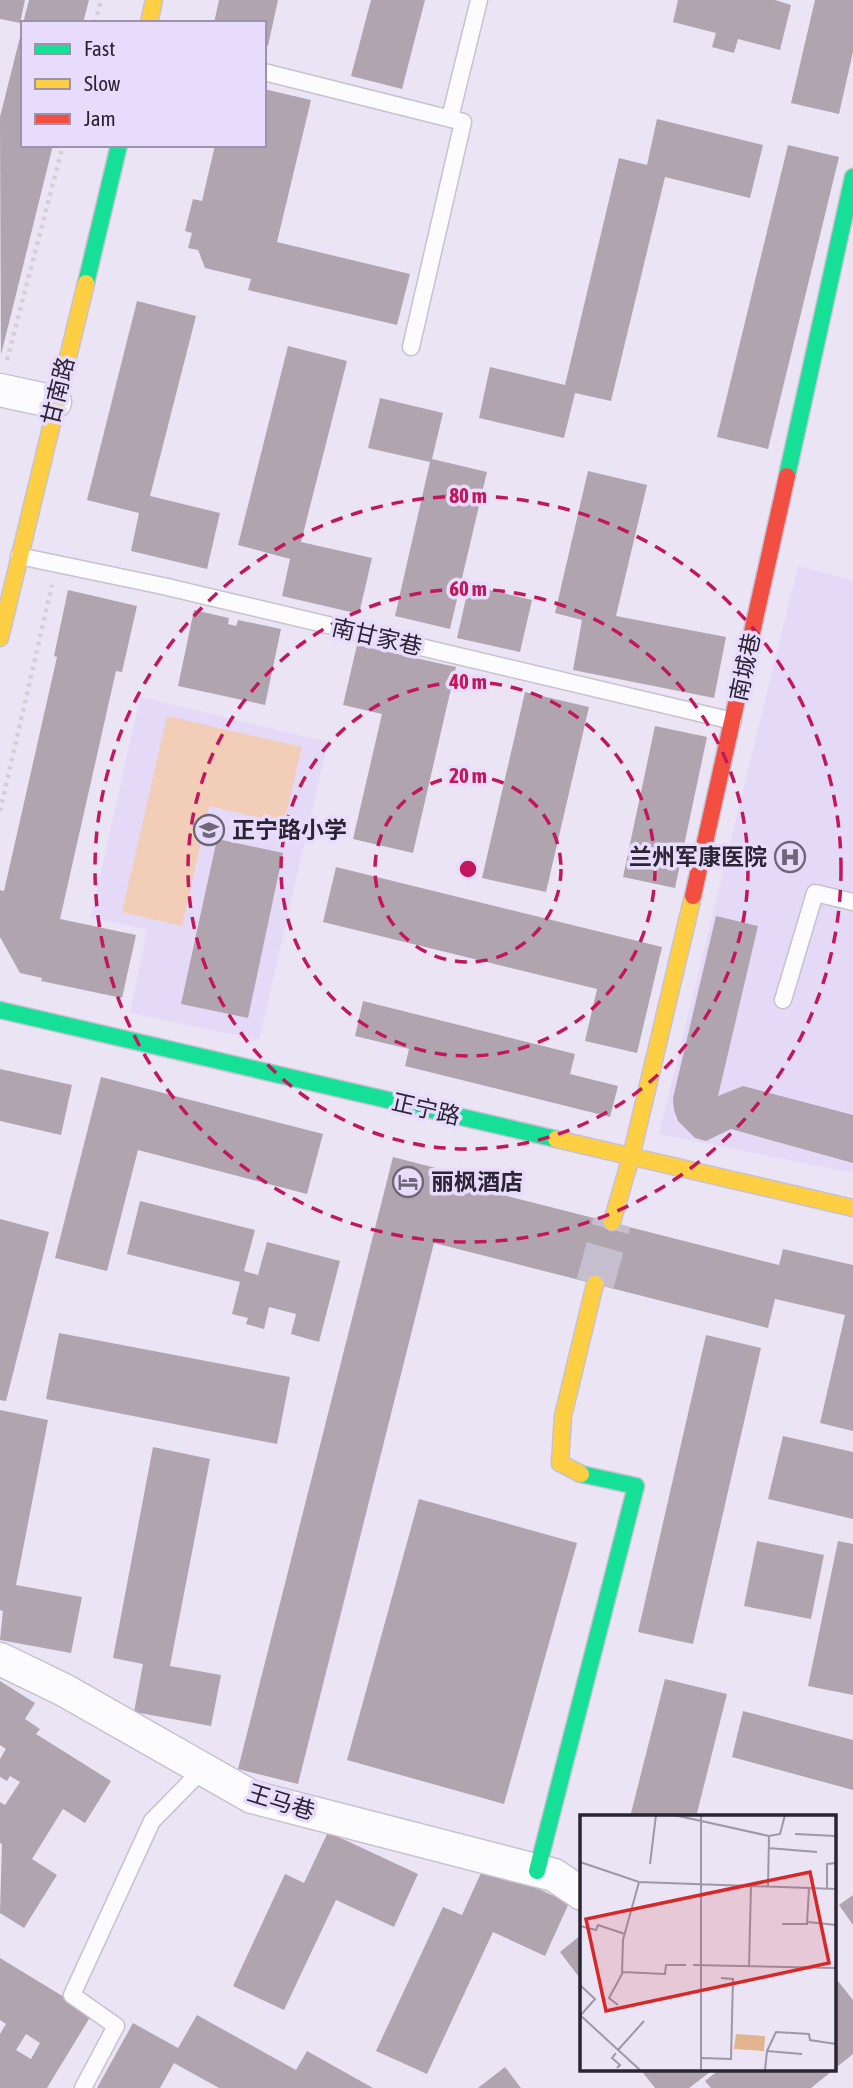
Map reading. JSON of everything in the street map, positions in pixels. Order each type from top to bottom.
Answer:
[{"type":"street","points":[[150,21],[155,0]]},
{"type":"street","name":"甘南路","points":[[0,638],[119,147]]},
{"type":"street","name":"南城巷","points":[[612,1222],[631,1157],[734,721],[853,177]]},
{"type":"street","points":[[4,376],[55,402]]},
{"type":"street","name":"正宁路","points":[[0,1010],[853,1208]]},
{"type":"street","points":[[537,1871],[636,1486],[583,1475],[560,1462],[563,1416],[595,1284]]},
{"type":"street","name":"王马巷","points":[[0,1659],[64,1690],[252,1797],[554,1875],[580,1893]]},
{"type":"lane","points":[[450,118],[480,0]]},
{"type":"lane","points":[[266,72],[463,121],[411,346]]},
{"type":"lane","name":"南甘家巷","points":[[19,556],[176,589],[734,721]]},
{"type":"lane","points":[[783,1000],[815,893],[853,902]]},
{"type":"lane","points":[[82,2088],[116,2026],[72,1995],[152,1821],[203,1769]]},
{"type":"path","points":[[96,21],[101,0]]},
{"type":"path","points":[[4,376],[62,147]]},
{"type":"shaded area","name":"兰州军康医院","points":[[798,566],[853,580],[853,1173],[659,1134]]},
{"type":"shaded area","name":"正宁路小学","points":[[140,697],[328,742],[259,1040],[130,1013],[147,930],[91,917]]},
{"type":"shaded area","points":[[167,716],[302,747],[284,823],[209,806],[182,926],[122,912]]},
{"type":"building","points":[[0,0],[25,0],[20,23],[0,19]]},
{"type":"building","points":[[29,0],[89,0],[84,21],[24,21]]},
{"type":"building","points":[[219,0],[278,0],[268,46],[266,21],[214,21]]},
{"type":"building","points":[[371,0],[425,0],[402,89],[351,76]]},
{"type":"building","points":[[678,0],[775,0],[791,5],[780,50],[738,39],[734,53],[712,47],[716,33],[673,22]]},
{"type":"building","points":[[815,0],[853,0],[853,52],[839,114],[791,103]]},
{"type":"building","points":[[21,33],[21,147],[53,147],[1,355],[0,117]]},
{"type":"building","points":[[266,89],[311,100],[277,242],[410,274],[397,325],[248,290],[251,279],[205,268],[198,250],[188,248],[192,233],[185,231],[193,199],[202,201],[215,147],[266,147]]},
{"type":"building","points":[[657,119],[763,145],[750,198],[665,177],[611,401],[575,393],[564,438],[479,418],[490,367],[565,385],[619,158],[647,165]]},
{"type":"building","points":[[788,145],[839,157],[768,449],[717,437]]},
{"type":"building","points":[[137,301],[196,316],[150,496],[220,513],[207,569],[131,551],[139,513],[87,500]]},
{"type":"building","points":[[288,346],[347,361],[301,542],[372,558],[359,614],[282,596],[290,559],[238,545]]},
{"type":"building","points":[[380,398],[443,413],[432,459],[487,472],[450,629],[395,616],[430,462],[368,448]]},
{"type":"building","points":[[588,471],[647,485],[616,616],[726,637],[714,698],[573,670],[582,620],[555,613]]},
{"type":"building","points":[[469,585],[532,600],[520,652],[457,638]]},
{"type":"building","points":[[68,590],[137,606],[122,672],[116,671],[60,919],[136,935],[122,998],[41,981],[42,978],[20,973],[0,937],[0,890],[4,891],[57,657],[54,656]]},
{"type":"building","points":[[194,610],[229,618],[228,624],[236,626],[238,620],[281,629],[265,705],[178,686]]},
{"type":"building","points":[[357,645],[456,667],[413,853],[353,839],[382,714],[343,705]]},
{"type":"building","points":[[525,692],[589,707],[546,892],[482,878]]},
{"type":"building","points":[[655,726],[707,737],[675,888],[623,877]]},
{"type":"building","points":[[217,839],[283,853],[248,1018],[181,1004]]},
{"type":"building","points":[[336,867],[662,947],[637,1053],[585,1041],[597,989],[323,922]]},
{"type":"building","points":[[716,916],[758,926],[718,1096],[743,1086],[853,1115],[853,1163],[731,1129],[706,1141],[695,1138],[678,1121],[673,1098]]},
{"type":"building","points":[[363,1001],[575,1054],[570,1074],[618,1086],[610,1117],[405,1066],[409,1049],[355,1036]]},
{"type":"building","points":[[0,1069],[72,1085],[61,1135],[0,1121]]},
{"type":"building","points":[[101,1077],[323,1134],[307,1194],[138,1150],[107,1271],[55,1258]]},
{"type":"building","points":[[393,1157],[455,1173],[452,1182],[779,1265],[783,1249],[853,1265],[853,1431],[820,1423],[845,1315],[775,1299],[768,1328],[434,1243],[298,1784],[238,1769]]},
{"type":"building","points":[[140,1201],[255,1230],[244,1271],[258,1275],[267,1242],[340,1261],[319,1342],[291,1334],[296,1314],[269,1307],[264,1329],[246,1324],[248,1318],[232,1314],[240,1282],[127,1254]]},
{"type":"building","points":[[0,1219],[49,1232],[6,1401],[0,1400]]},
{"type":"building","points":[[59,1333],[290,1377],[277,1444],[46,1399]]},
{"type":"building","points":[[706,1335],[761,1348],[693,1644],[638,1632]]},
{"type":"building","points":[[0,1410],[48,1420],[16,1585],[82,1597],[71,1653],[0,1640],[3,1611],[0,1610]]},
{"type":"building","points":[[783,1436],[853,1452],[853,1519],[768,1499]]},
{"type":"building","points":[[153,1447],[210,1459],[170,1666],[221,1675],[211,1726],[134,1712],[143,1664],[113,1658]]},
{"type":"building","points":[[419,1499],[577,1543],[504,1804],[347,1760]]},
{"type":"building","points":[[757,1541],[824,1555],[811,1619],[744,1606]]},
{"type":"building","points":[[838,1541],[853,1544],[853,1695],[808,1686]]},
{"type":"building","points":[[665,1679],[727,1694],[697,1815],[631,1815]]},
{"type":"building","points":[[0,1681],[35,1703],[25,1719],[40,1729],[36,1734],[111,1781],[85,1823],[63,1809],[32,1859],[57,1875],[24,1928],[0,1913],[0,1802],[5,1805],[20,1782],[10,1776],[7,1781],[0,1777],[0,1759],[6,1749],[0,1745]]},
{"type":"building","points":[[743,1711],[853,1740],[853,1790],[732,1757]]},
{"type":"building","points":[[328,1832],[418,1874],[394,1927],[336,1900],[284,2010],[233,1986],[285,1874],[304,1883]]},
{"type":"building","points":[[485,1864],[569,1903],[545,1956],[493,1932],[427,2074],[376,2051],[443,1907],[462,1915]]},
{"type":"building","points":[[853,1895],[853,1925],[839,1905]]},
{"type":"building","points":[[580,1936],[580,1978],[560,1952]]},
{"type":"building","points":[[0,1958],[92,2014],[47,2088],[0,2088],[0,2034],[6,2024],[0,2020]],"holes":[[[26,2034],[40,2043],[31,2059],[16,2050]]]},
{"type":"building","points":[[836,1979],[853,2000],[853,2054],[836,2068]]},
{"type":"building","points":[[197,2015],[296,2070],[307,2051],[373,2088],[219,2088],[174,2063],[160,2088],[97,2088],[133,2023],[178,2048]]},
{"type":"building","points":[[505,2067],[521,2088],[478,2088]]},
{"type":"building","points":[[641,2070],[713,2070],[689,2088],[655,2088]]},
{"type":"building","points":[[719,2070],[833,2070],[811,2088],[711,2088],[705,2081]]},
{"type":"tunnel","points":[[595,1284],[612,1222]]},
{"type":"traffic: fast","points":[[86,283],[119,147]]},
{"type":"traffic: fast","points":[[787,476],[853,177]]},
{"type":"traffic: fast","points":[[0,1010],[556,1139]]},
{"type":"traffic: fast","points":[[537,1871],[636,1486],[581,1474]]},
{"type":"traffic: slow","points":[[149,21],[154,0]]},
{"type":"traffic: slow","points":[[0,638],[86,283]]},
{"type":"traffic: slow","points":[[612,1222],[631,1157],[693,896]]},
{"type":"traffic: slow","points":[[556,1139],[853,1208]]},
{"type":"traffic: slow","points":[[581,1474],[560,1463],[563,1416],[595,1284]]},
{"type":"traffic: jam","points":[[693,896],[787,476]]},
{"type":"place","name":"正宁路小学","points":[[209,830]]},
{"type":"place","name":"兰州军康医院","points":[[790,857]]},
{"type":"place","name":"丽枫酒店","points":[[408,1182]]}]
